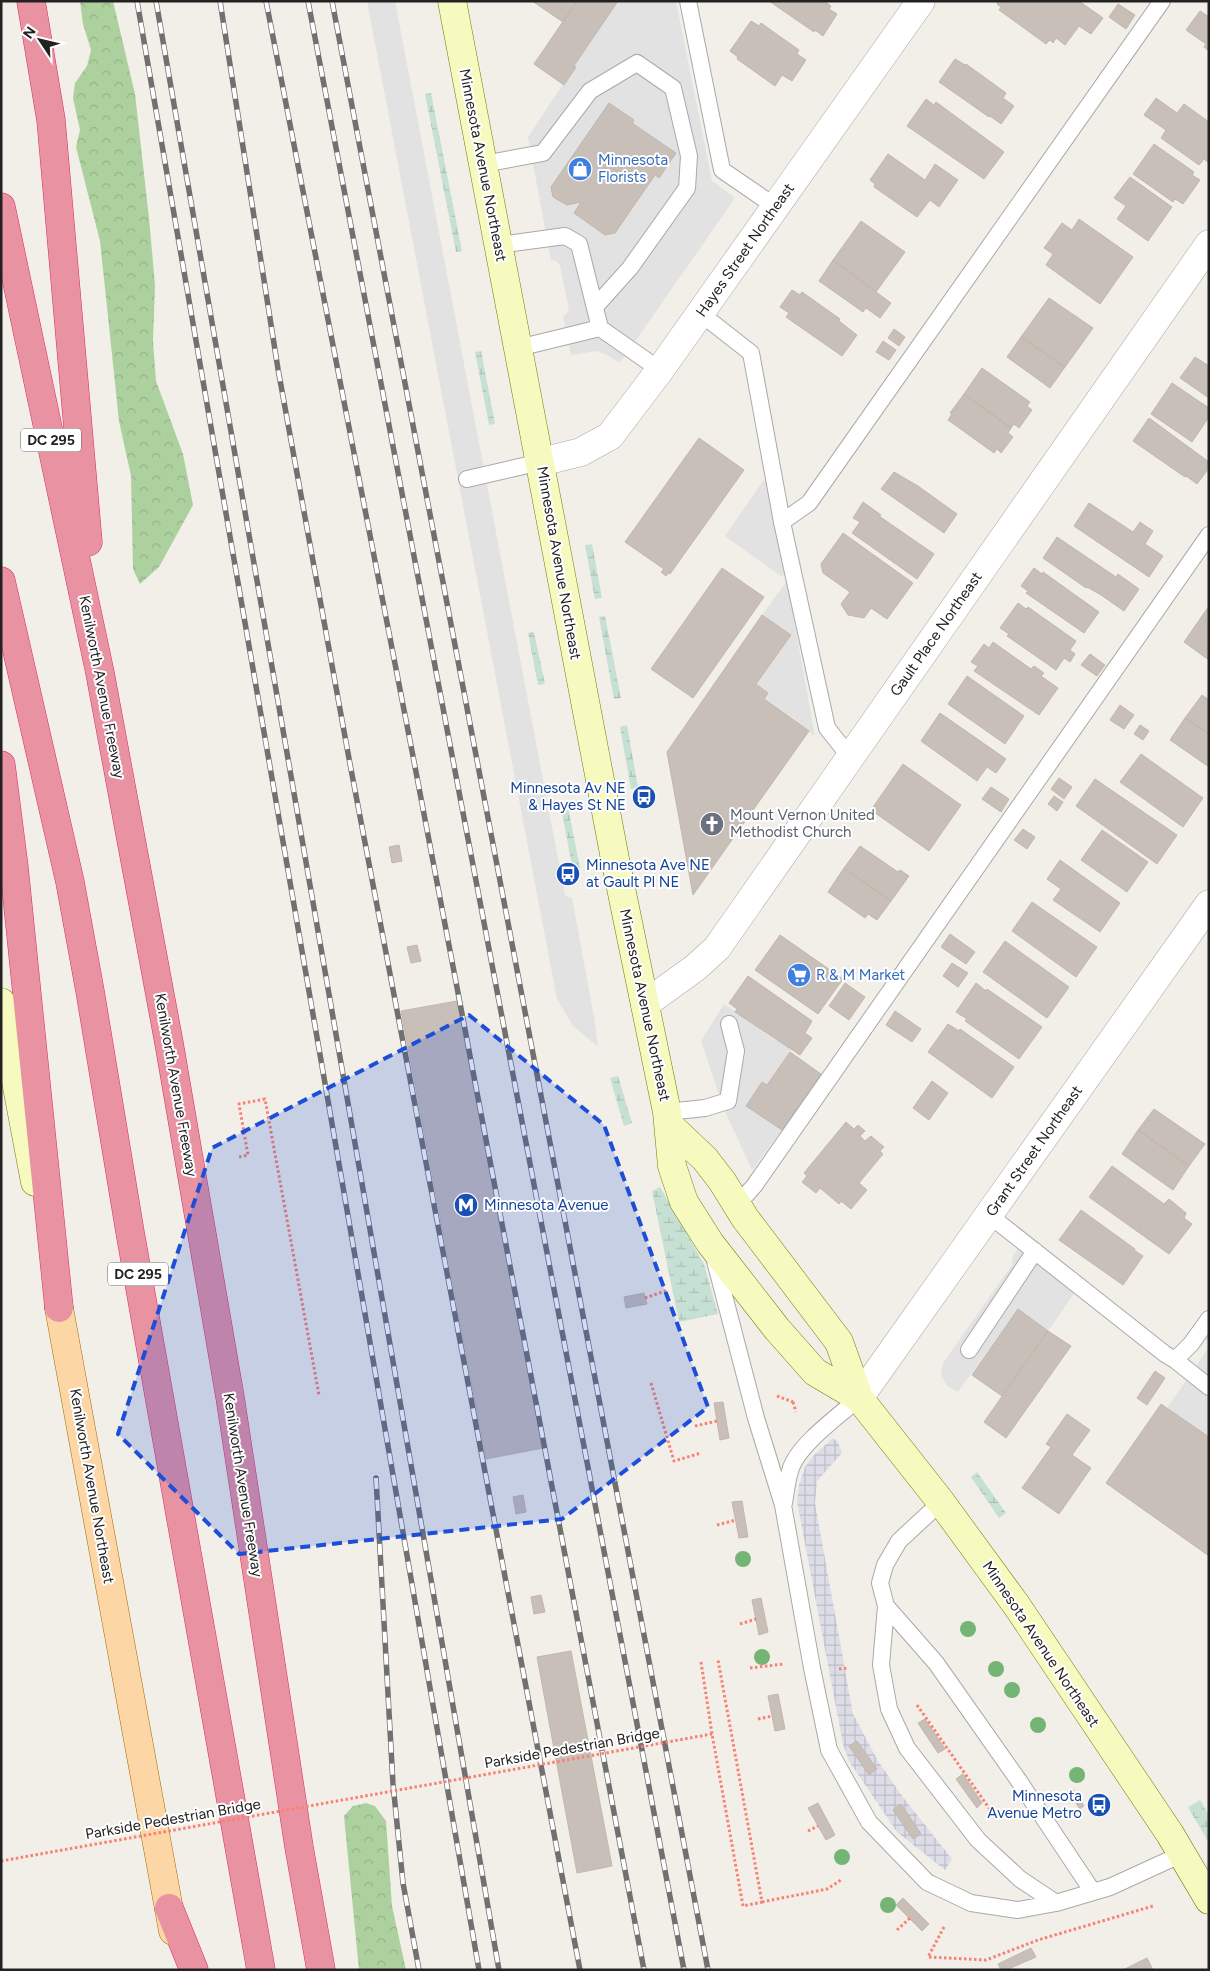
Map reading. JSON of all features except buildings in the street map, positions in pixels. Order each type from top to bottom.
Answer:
[{"type":"highway","points":[[31,1],[51,120],[100,673]]},
{"type":"highway","name":"Kenilworth Avenue Freeway","points":[[1,207],[100,673],[170,1043],[225,1368],[299,1846],[321,1970]]},
{"type":"highway","name":"DC 295","points":[[1,581],[70,882],[261,1970]]},
{"type":"highway","points":[[1,765],[14,868],[59,1308]]},
{"type":"highway","points":[[169,1908],[194,1970]]},
{"type":"main road","name":"Minnesota Avenue Northeast","points":[[452,1],[611,840],[668,1118],[672,1166],[684,1202],[710,1242],[777,1329],[815,1372],[860,1398]]},
{"type":"main road","name":"Kenilworth Avenue Northeast","points":[[1,1002],[180,1970]]},
{"type":"main road","name":"Minnesota Avenue Northeast","points":[[668,1118],[705,1159],[839,1342],[860,1398],[941,1502],[1017,1606],[1182,1854],[1209,1900]]},
{"type":"street","name":"Hayes Street Northeast","points":[[540,462],[581,452],[610,436],[660,370],[921,1]]},
{"type":"street","name":"Gault Place Northeast","points":[[645,1004],[695,968],[717,948],[1209,244]]},
{"type":"street","name":"Grant Street Northeast","points":[[860,1398],[1209,904]]},
{"type":"lane","points":[[688,1],[722,170],[776,207]]},
{"type":"lane","points":[[782,522],[809,503],[1162,1]]},
{"type":"lane","points":[[483,164],[543,153],[590,91],[637,64],[673,88],[690,156],[688,188],[630,268],[594,307]]},
{"type":"lane","points":[[499,245],[564,236],[579,244],[600,328],[660,370]]},
{"type":"lane","points":[[700,313],[751,353],[782,522],[827,728],[850,757]]},
{"type":"lane","points":[[518,348],[600,328]]},
{"type":"lane","points":[[467,479],[540,462]]},
{"type":"lane","points":[[737,1204],[754,1186],[1209,535]]},
{"type":"lane","points":[[668,1118],[728,1101],[736,1051],[729,1024]]},
{"type":"lane","points":[[989,1215],[1165,1354],[1176,1360],[1209,1386]]},
{"type":"lane","points":[[710,1242],[756,1418],[783,1505],[812,1668],[829,1750],[869,1822],[927,1882],[971,1903],[1018,1910],[1056,1903],[1110,1888],[1182,1854]]},
{"type":"lane","points":[[969,1350],[1035,1251]]},
{"type":"lane","points":[[1176,1360],[1191,1344],[1209,1319]]},
{"type":"lane","points":[[783,1505],[791,1466],[813,1436],[828,1426],[860,1398]]},
{"type":"lane","points":[[941,1502],[899,1541],[885,1565],[880,1583],[886,1606],[881,1665],[889,1709],[907,1748],[970,1830],[989,1851],[1020,1878],[1056,1903]]},
{"type":"lane","points":[[886,1606],[936,1663],[1014,1773],[1093,1892]]},
{"type":"path","points":[[239,1157],[248,1155],[239,1104],[265,1099],[318,1395]]},
{"type":"path","points":[[645,1298],[668,1290]]},
{"type":"path","points":[[652,1383],[674,1461],[701,1454]]},
{"type":"path","points":[[776,1396],[793,1402],[796,1412]]},
{"type":"path","points":[[696,1426],[717,1421]]},
{"type":"path","points":[[717,1525],[736,1520]]},
{"type":"path","points":[[740,1624],[756,1619]]},
{"type":"path","points":[[718,1660],[762,1902]]},
{"type":"path","points":[[701,1662],[743,1906],[827,1889],[841,1880]]},
{"type":"path","points":[[750,1668],[784,1664]]},
{"type":"path","points":[[838,1669],[848,1668]]},
{"type":"path","points":[[911,1703],[918,1705],[995,1816]]},
{"type":"path","points":[[758,1720],[772,1716]]},
{"type":"path","name":"Parkside Pedestrian Bridge","points":[[1,1861],[712,1734]]},
{"type":"path","points":[[808,1831],[818,1826]]},
{"type":"path","points":[[944,1927],[928,1957],[986,1960],[1038,1940],[1152,1906]]},
{"type":"path","points":[[897,1930],[910,1918]]},
{"type":"highlighted area","points":[[469,1015],[604,1125],[708,1407],[562,1519],[239,1554],[118,1434],[212,1148]]},
{"type":"green space","points":[[80,1],[113,1],[135,94],[155,285],[153,341],[156,381],[183,454],[193,505],[159,567],[140,584],[133,569],[131,476],[119,421],[100,241],[76,147],[80,130],[73,98],[75,83],[87,66],[91,50],[83,24]]},
{"type":"green space","points":[[431,93],[462,251],[456,252],[425,94]]},
{"type":"green space","points":[[481,351],[495,424],[489,425],[475,352]]},
{"type":"green space","points":[[592,544],[602,598],[595,599],[585,545]]},
{"type":"green space","points":[[605,616],[621,698],[614,699],[599,617]]},
{"type":"green space","points":[[534,632],[545,684],[538,685],[528,633]]},
{"type":"green space","points":[[627,725],[638,787],[631,789],[620,727]]},
{"type":"green space","points":[[568,807],[580,868],[573,870],[561,808]]},
{"type":"green space","points":[[618,1076],[632,1123],[624,1126],[610,1078]]},
{"type":"green space","points":[[660,1187],[704,1264],[718,1314],[679,1322],[652,1191]]},
{"type":"green space","points":[[977,1472],[1006,1513],[999,1518],[971,1477]]},
{"type":"green space","points":[[1200,1800],[1209,1815],[1209,1843],[1188,1807]]},
{"type":"green space","points":[[366,1803],[375,1806],[386,1821],[392,1906],[406,1970],[359,1970],[344,1816],[353,1806]]},
{"type":"shaded area","points":[[367,1],[395,1],[565,895],[572,898],[598,1047],[573,1026],[557,999]]},
{"type":"shaded area","points":[[618,1],[676,1],[712,181],[735,198],[620,363],[597,351],[571,355],[563,317],[569,310],[560,265],[556,261],[551,260],[528,137]],"holes":[[[675,153],[659,178],[655,175],[615,233],[605,235],[574,213],[581,202],[567,205],[553,197]]]},
{"type":"shaded area","points":[[768,480],[786,572],[782,577],[725,536],[763,481]]},
{"type":"shaded area","points":[[787,581],[815,736],[764,699],[768,693],[756,684],[791,636],[762,615]]},
{"type":"shaded area","points":[[724,1004],[775,1040],[776,1038],[792,1049],[767,1085],[762,1082],[746,1105],[782,1130],[752,1170],[723,1107],[701,1041]]},
{"type":"shaded area","points":[[1019,1247],[1075,1292],[1048,1331],[1018,1309],[958,1392],[947,1386],[941,1375],[943,1363],[1012,1265],[1012,1258]]},
{"type":"shaded area","points":[[1209,1347],[1209,1437],[1167,1408]]},
{"type":"shaded area","points":[[833,1438],[838,1442],[842,1453],[817,1481],[815,1503],[853,1714],[878,1761],[902,1796],[952,1859],[945,1870],[897,1832],[849,1761],[843,1744],[797,1502],[799,1485],[805,1467],[812,1457]]},
{"type":"railway","points":[[137,1],[479,1970]]},
{"type":"railway","points":[[156,1],[499,1970]]},
{"type":"railway","points":[[220,1],[278,369],[350,764],[580,1970]]},
{"type":"railway","points":[[266,1],[412,751],[644,1970]]},
{"type":"railway","points":[[308,1],[684,1970]]},
{"type":"railway","points":[[332,1],[708,1970]]},
{"type":"railway","points":[[376,1478],[393,1784],[403,1883],[419,1970]]},
{"type":"place","name":"Minnesota Florists","points":[[580,169]]},
{"type":"place","name":"Minnesota Av NE & Hayes St NE","points":[[644,797]]},
{"type":"place","name":"Mount Vernon United Methodist Church","points":[[712,824]]},
{"type":"place","name":"Minnesota Ave NE at Gault Pl NE","points":[[568,874]]},
{"type":"place","name":"R & M Market","points":[[799,975]]},
{"type":"place","name":"Minnesota Avenue","points":[[466,1205]]},
{"type":"place","name":"Minnesota Avenue Metro","points":[[1099,1805]]}]
